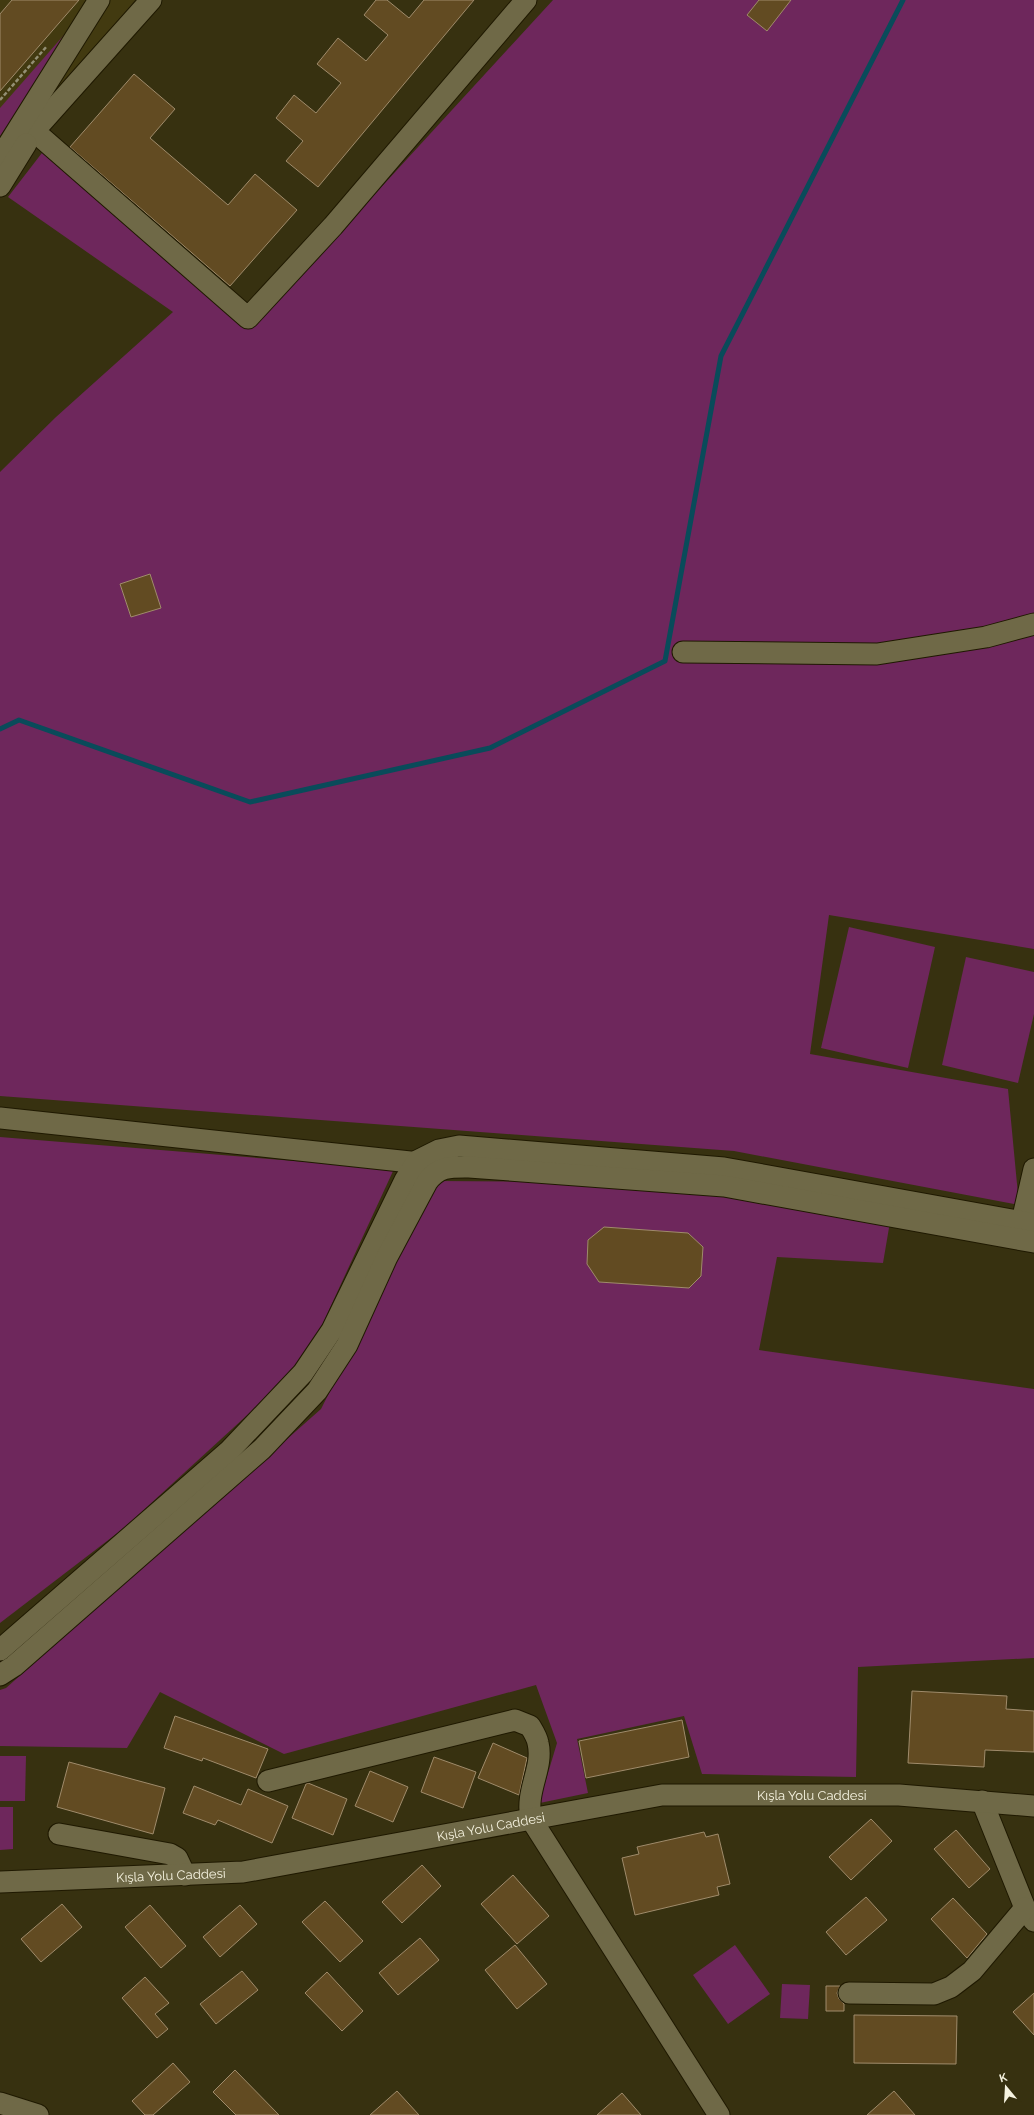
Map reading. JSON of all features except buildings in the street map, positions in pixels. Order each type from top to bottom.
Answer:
[{"type":"street","points":[[0,158],[99,0]]},
{"type":"street","points":[[0,186],[34,131],[151,0]]},
{"type":"street","points":[[34,131],[248,318],[334,226],[526,0]]},
{"type":"street","points":[[683,652],[877,654],[986,637],[1034,624]]},
{"type":"street","points":[[0,1118],[450,1167],[724,1186],[1027,1231]]},
{"type":"street","points":[[0,1650],[229,1451],[302,1373],[332,1330],[405,1180],[416,1163],[439,1150],[459,1146],[724,1168],[1027,1231]]},
{"type":"street","points":[[0,1675],[14,1666],[262,1449],[317,1391],[347,1345],[388,1257],[427,1182],[435,1172],[450,1167]]},
{"type":"street","points":[[1027,1231],[1034,1169]]},
{"type":"street","points":[[268,1781],[515,1720],[530,1726],[538,1742],[540,1754],[528,1806],[531,1819],[719,2115]]},
{"type":"street","name":"Kışla Yolu Caddesi","points":[[0,1882],[243,1872],[662,1795],[899,1795],[1034,1806]]},
{"type":"street","points":[[849,1993],[934,1994],[951,1987],[972,1971],[1029,1915],[982,1801]]},
{"type":"street","points":[[59,1834],[170,1854],[177,1858],[185,1875]]},
{"type":"street","points":[[0,2103],[38,2115]]},
{"type":"path","points":[[0,100],[51,41]]},
{"type":"shaded area","points":[[0,0],[135,0],[112,28],[0,186]]},
{"type":"shaded area","points":[[553,0],[1034,0],[1034,949],[829,915],[810,1054],[1008,1089],[1019,1205],[734,1151],[0,1096],[0,472],[56,417],[173,312],[8,197],[45,149],[252,328]]},
{"type":"shaded area","points":[[85,11],[0,136],[0,108]]},
{"type":"shaded area","points":[[849,927],[935,947],[908,1068],[821,1048]]},
{"type":"shaded area","points":[[966,957],[1034,972],[1034,1014],[1018,1083],[942,1065]]},
{"type":"shaded area","points":[[0,1137],[394,1169],[305,1362],[124,1528],[0,1623]]},
{"type":"shaded area","points":[[436,1181],[633,1182],[890,1222],[883,1263],[777,1257],[759,1350],[1034,1389],[1034,1658],[858,1667],[856,1777],[702,1774],[684,1716],[577,1739],[588,1793],[535,1804],[536,1795],[545,1783],[557,1743],[536,1685],[284,1754],[160,1692],[127,1748],[0,1746],[0,1690],[6,1688],[321,1409]]},
{"type":"shaded area","points":[[0,1756],[26,1756],[25,1801],[0,1801]]},
{"type":"shaded area","points":[[0,1807],[13,1807],[13,1849],[0,1850]]},
{"type":"shaded area","points":[[735,1945],[770,1994],[728,2024],[693,1975]]},
{"type":"shaded area","points":[[782,1984],[810,1985],[808,2019],[780,2018]]},
{"type":"waterway","points":[[0,729],[19,720],[250,802],[490,748],[665,661],[721,356],[903,0]]}]
